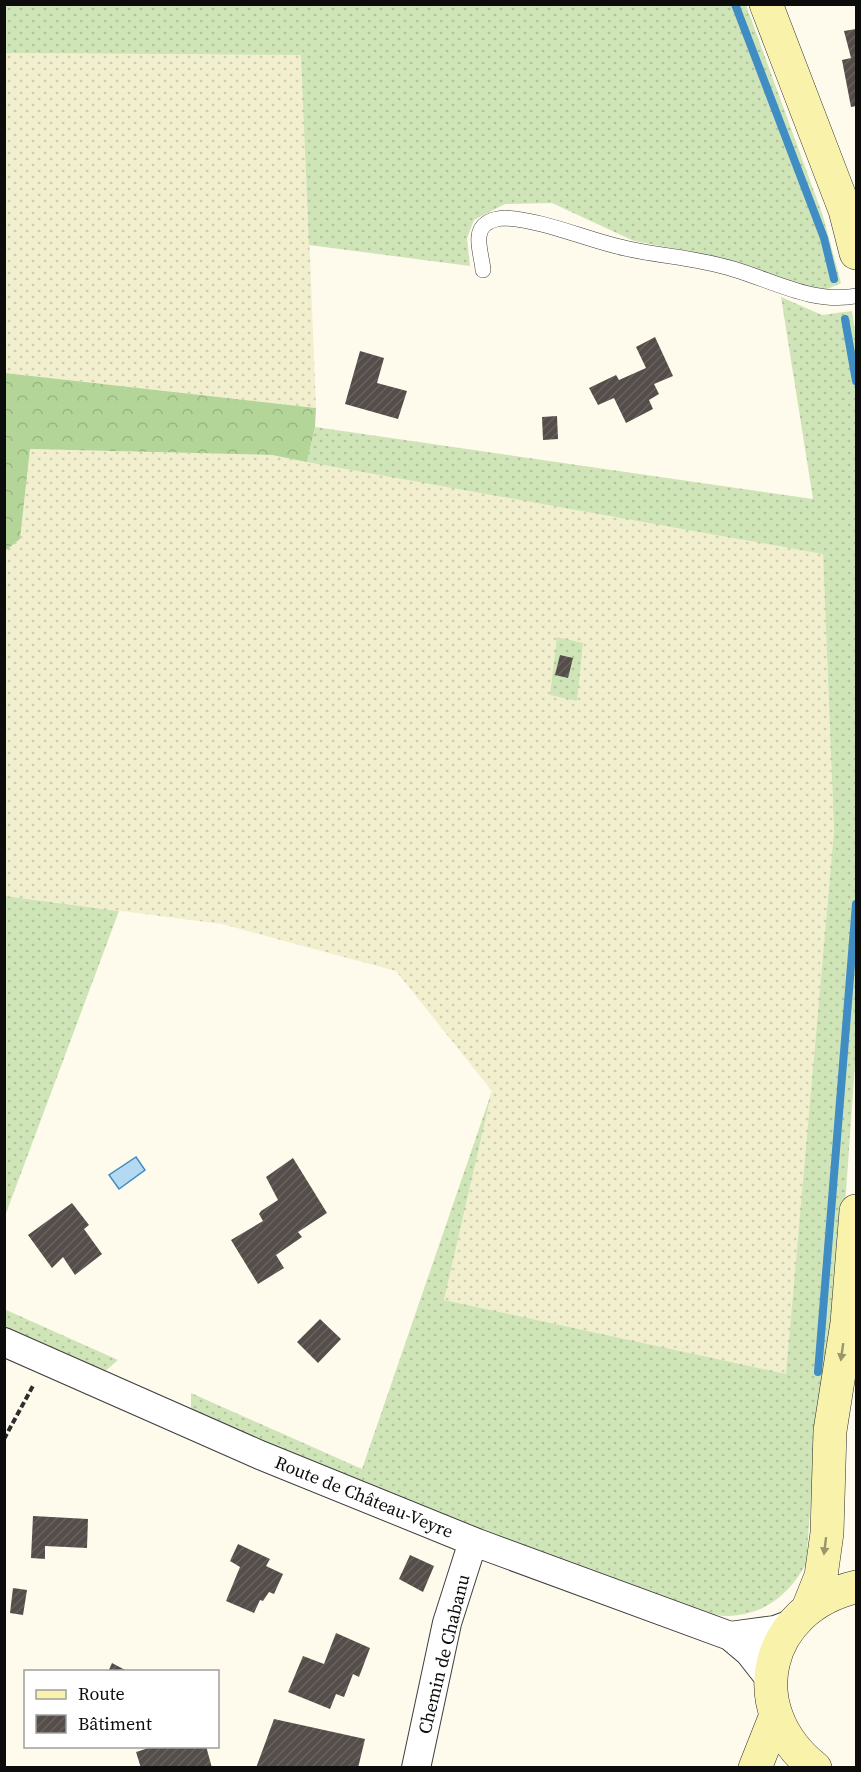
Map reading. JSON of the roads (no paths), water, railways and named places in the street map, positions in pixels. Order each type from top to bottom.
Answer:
[{"type":"street","points":[[766,4],[845,210],[856,253]]},
{"type":"street","points":[[798,1764],[776,1715],[771,1680],[778,1651],[821,1576],[827,1533],[830,1431],[846,1323],[856,1211]]},
{"type":"street","name":"Route de Château-Veyre","points":[[4,1342],[260,1455],[477,1543],[730,1636],[749,1652],[771,1680]]},
{"type":"street","name":"Chemin de Chabanu","points":[[416,1767],[447,1623],[470,1554],[477,1543]]},
{"type":"street","points":[[800,1615],[834,1592],[856,1587]]},
{"type":"street","name":"Route de Château-Veyre","points":[[730,1636],[775,1630],[800,1615]]},
{"type":"street","points":[[754,1767],[776,1715]]},
{"type":"lane","points":[[483,270],[478,236],[480,229],[488,222],[503,218],[532,222],[617,247],[732,268],[808,295],[828,299],[856,296]]},
{"type":"water","points":[[136,1157],[145,1170],[119,1189],[109,1175]]},
{"type":"waterway","points":[[735,4],[824,238],[834,279]]},
{"type":"waterway","points":[[845,319],[856,381]]},
{"type":"waterway","points":[[818,1372],[856,904]]}]
